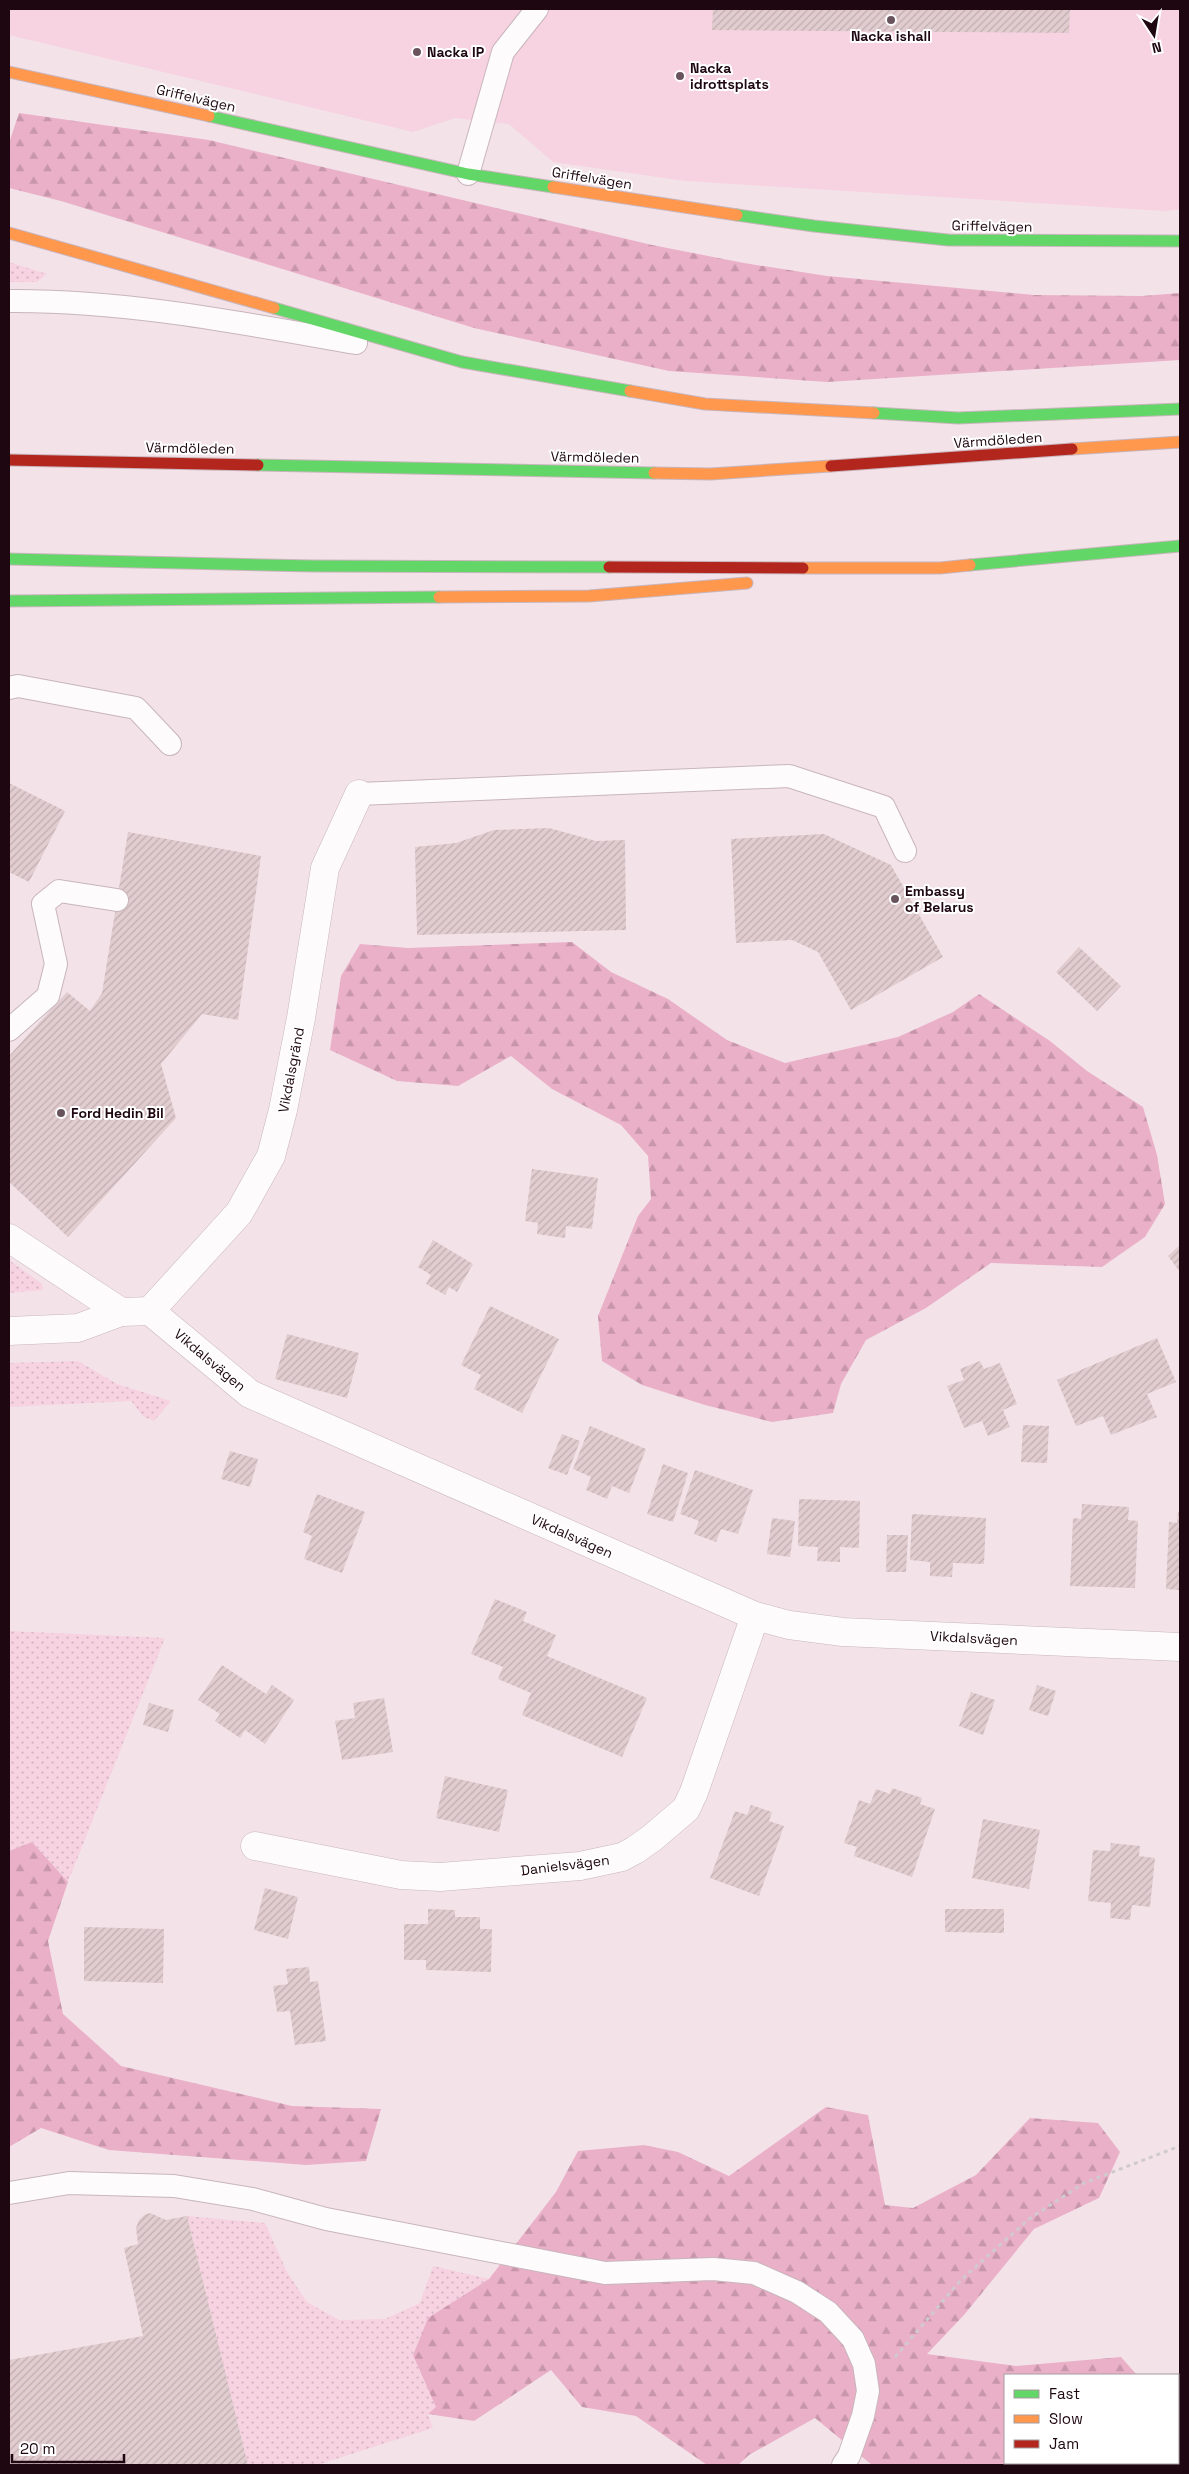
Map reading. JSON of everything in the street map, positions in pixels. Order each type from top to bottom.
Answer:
[{"type":"main road","name":"Griffelvägen","points":[[9,72],[468,174],[814,226],[948,240],[1180,241]]},
{"type":"main road","points":[[9,233],[462,362],[706,404],[958,418],[1180,409]]},
{"type":"main road","name":"Värmdöleden","points":[[9,460],[710,474],[1180,442]]},
{"type":"main road","points":[[793,580],[1180,546]]},
{"type":"main road","points":[[9,559],[313,566],[940,568]]},
{"type":"main road","points":[[9,601],[589,596],[754,583]]},
{"type":"street","name":"Vikdalsgränd","points":[[150,1311],[239,1213],[271,1156],[283,1110],[301,1018],[325,868],[359,794]]},
{"type":"street","points":[[9,1238],[121,1312]]},
{"type":"street","points":[[9,1331],[78,1328],[121,1312],[150,1311]]},
{"type":"street","name":"Vikdalsvägen","points":[[150,1311],[250,1394],[755,1616],[789,1625],[843,1632],[1180,1647]]},
{"type":"street","name":"Danielsvägen","points":[[255,1846],[401,1875],[440,1877],[580,1866],[622,1857],[652,1838],[686,1809],[694,1792],[755,1616]]},
{"type":"lane","points":[[468,174],[503,52],[537,9]]},
{"type":"lane","points":[[11,301],[68,300],[228,320],[462,362]]},
{"type":"lane","points":[[9,688],[18,686],[136,708],[170,744]]},
{"type":"lane","points":[[359,794],[789,776],[884,807],[905,852]]},
{"type":"lane","points":[[9,1030],[48,996],[56,964],[43,904],[59,891],[117,900]]},
{"type":"lane","points":[[9,2193],[69,2183],[174,2186],[253,2199],[326,2219],[605,2273],[713,2269],[754,2273],[797,2292],[828,2312],[853,2339],[864,2364],[868,2391],[849,2456],[843,2465]]},
{"type":"path","points":[[868,2391],[961,2280],[1029,2219],[1084,2183],[1180,2146]]},
{"type":"shaded area","name":"Nacka idrottsplats","points":[[9,9],[1180,9],[1180,209],[1165,211],[685,181],[553,162],[509,124],[455,118],[413,132],[9,35]]},
{"type":"shaded area","points":[[9,262],[47,274],[37,282],[9,282]]},
{"type":"shaded area","points":[[9,1260],[42,1284],[43,1290],[9,1293]]},
{"type":"shaded area","points":[[78,1361],[117,1384],[171,1401],[154,1421],[144,1417],[131,1401],[9,1407],[9,1363]]},
{"type":"shaded area","points":[[9,1631],[165,1638],[68,1882],[32,1842],[9,1851]]},
{"type":"shaded area","points":[[187,2216],[265,2223],[287,2272],[307,2302],[339,2320],[385,2319],[420,2303],[433,2266],[489,2279],[428,2318],[413,2354],[437,2407],[428,2414],[433,2428],[317,2465],[248,2465]]},
{"type":"green space","points":[[19,113],[209,140],[652,245],[744,263],[827,276],[1034,295],[1142,296],[1180,293],[1180,360],[827,382],[669,371],[474,328],[61,201],[9,188],[9,143]]},
{"type":"green space","points":[[572,942],[611,972],[668,999],[727,1040],[785,1063],[898,1037],[953,1012],[979,994],[1050,1041],[1087,1071],[1143,1107],[1157,1155],[1165,1204],[1145,1237],[1102,1267],[991,1263],[926,1308],[866,1340],[841,1384],[833,1413],[772,1422],[705,1405],[642,1385],[602,1361],[598,1316],[638,1216],[651,1199],[648,1156],[621,1125],[552,1089],[511,1056],[458,1086],[397,1081],[330,1050],[341,976],[360,944],[408,948]]},
{"type":"green space","points":[[32,1842],[68,1882],[48,1941],[63,2014],[121,2066],[292,2106],[381,2109],[366,2161],[306,2165],[109,2150],[41,2128],[9,2147],[9,1851]]},
{"type":"green space","points":[[826,2107],[868,2115],[885,2205],[913,2208],[976,2175],[1030,2118],[1098,2123],[1120,2152],[1099,2198],[1034,2229],[964,2315],[927,2354],[1016,2366],[1121,2357],[1136,2374],[1004,2374],[1004,2464],[1179,2464],[1179,2414],[1180,2465],[872,2465],[815,2418],[749,2455],[738,2465],[707,2465],[636,2416],[582,2407],[551,2370],[474,2421],[428,2414],[436,2407],[413,2355],[428,2318],[489,2279],[556,2192],[578,2151],[644,2145],[678,2152],[729,2176]]},
{"type":"building","name":"Nacka ishall","points":[[713,9],[1070,9],[1069,33],[712,30]]},
{"type":"building","points":[[9,783],[65,811],[29,882],[9,872]]},
{"type":"building","points":[[549,828],[596,841],[625,840],[626,930],[417,935],[415,847],[456,843],[494,830]]},
{"type":"building","points":[[128,832],[261,856],[238,1020],[202,1014],[161,1064],[176,1118],[68,1237],[9,1182],[9,1056],[67,992],[90,1011],[102,993]]},
{"type":"building","points":[[824,834],[891,865],[943,957],[851,1010],[818,952],[792,940],[736,943],[731,839]]},
{"type":"building","points":[[1079,947],[1121,986],[1097,1011],[1056,972]]},
{"type":"building","points":[[532,1169],[598,1178],[592,1229],[566,1226],[565,1238],[537,1234],[538,1223],[525,1221]]},
{"type":"building","points":[[433,1240],[473,1264],[457,1292],[449,1287],[445,1295],[426,1284],[431,1275],[418,1267]]},
{"type":"building","points":[[1180,1245],[1180,1272],[1168,1256]]},
{"type":"building","points":[[490,1306],[559,1339],[522,1413],[474,1389],[481,1375],[461,1365]]},
{"type":"building","points":[[287,1334],[359,1353],[347,1398],[275,1379]]},
{"type":"building","points":[[1157,1338],[1176,1382],[1147,1394],[1157,1417],[1111,1435],[1103,1416],[1076,1426],[1057,1380]]},
{"type":"building","points":[[980,1361],[984,1369],[1000,1363],[1017,1404],[1003,1410],[1010,1427],[988,1436],[982,1421],[964,1428],[947,1386],[964,1380],[960,1369]]},
{"type":"building","points":[[1023,1425],[1049,1426],[1047,1463],[1021,1462]]},
{"type":"building","points":[[590,1426],[646,1449],[629,1493],[612,1486],[607,1499],[586,1490],[591,1477],[573,1469]]},
{"type":"building","points":[[562,1434],[580,1441],[567,1475],[548,1468]]},
{"type":"building","points":[[230,1451],[258,1459],[250,1487],[221,1479]]},
{"type":"building","points":[[663,1464],[688,1473],[673,1522],[647,1514]]},
{"type":"building","points":[[695,1470],[753,1490],[738,1534],[721,1529],[716,1542],[694,1534],[699,1521],[680,1514]]},
{"type":"building","points":[[317,1494],[365,1512],[342,1573],[304,1559],[312,1536],[303,1532]]},
{"type":"building","points":[[799,1499],[860,1501],[859,1548],[840,1547],[840,1562],[817,1561],[818,1547],[798,1546]]},
{"type":"building","points":[[1082,1504],[1129,1507],[1128,1520],[1138,1521],[1135,1588],[1070,1586],[1073,1518],[1081,1519]]},
{"type":"building","points":[[1178,1512],[1180,1512],[1180,1590],[1166,1589],[1169,1522],[1177,1523]]},
{"type":"building","points":[[912,1514],[986,1518],[984,1564],[953,1563],[952,1577],[930,1576],[930,1562],[910,1560]]},
{"type":"building","points":[[772,1518],[795,1521],[790,1557],[767,1554]]},
{"type":"building","points":[[887,1535],[908,1535],[906,1572],[886,1572]]},
{"type":"building","points":[[495,1599],[527,1612],[523,1621],[556,1635],[547,1656],[647,1698],[622,1757],[522,1715],[531,1693],[498,1679],[503,1667],[471,1654]]},
{"type":"building","points":[[222,1665],[266,1694],[272,1685],[294,1700],[265,1744],[245,1730],[240,1738],[215,1721],[220,1714],[198,1700]]},
{"type":"building","points":[[1037,1685],[1056,1691],[1048,1716],[1029,1710]]},
{"type":"building","points":[[971,1692],[995,1700],[983,1735],[959,1726]]},
{"type":"building","points":[[384,1698],[393,1752],[342,1760],[335,1721],[355,1718],[353,1703]]},
{"type":"building","points":[[149,1703],[174,1710],[168,1732],[143,1725]]},
{"type":"building","points":[[445,1776],[508,1790],[499,1832],[436,1818]]},
{"type":"building","points":[[892,1788],[922,1798],[920,1804],[935,1809],[912,1877],[854,1856],[857,1847],[844,1843],[859,1800],[870,1804],[876,1789],[890,1794]]},
{"type":"building","points":[[751,1805],[772,1812],[769,1821],[784,1826],[759,1896],[710,1878],[735,1811],[747,1815]]},
{"type":"building","points":[[983,1819],[1040,1830],[1029,1889],[972,1878]]},
{"type":"building","points":[[1111,1843],[1140,1846],[1139,1856],[1155,1858],[1150,1907],[1132,1905],[1130,1920],[1110,1918],[1111,1903],[1088,1901],[1093,1850],[1110,1851]]},
{"type":"building","points":[[265,1888],[298,1897],[288,1939],[254,1930]]},
{"type":"building","points":[[428,1909],[455,1910],[455,1917],[480,1917],[480,1929],[492,1929],[491,1972],[426,1970],[426,1960],[404,1960],[404,1924],[428,1924]]},
{"type":"building","points":[[945,1909],[1004,1909],[1004,1933],[945,1932]]},
{"type":"building","points":[[84,1927],[164,1929],[163,1983],[84,1981]]},
{"type":"building","points":[[309,1967],[310,1982],[318,1981],[326,2041],[295,2045],[290,2011],[277,2012],[273,1986],[288,1984],[286,1969]]},
{"type":"building","points":[[150,2213],[166,2220],[187,2216],[248,2465],[9,2465],[9,2360],[143,2336],[124,2248],[138,2244],[136,2228],[139,2220],[144,2215]]},
{"type":"traffic: fast","points":[[209,116],[468,174],[553,187]]},
{"type":"traffic: fast","points":[[737,215],[814,226],[948,240],[1180,241]]},
{"type":"traffic: fast","points":[[274,308],[462,362],[630,391]]},
{"type":"traffic: fast","points":[[874,413],[958,418],[1180,409]]},
{"type":"traffic: fast","points":[[258,465],[654,473]]},
{"type":"traffic: fast","points":[[970,565],[1180,546]]},
{"type":"traffic: fast","points":[[9,559],[313,566],[609,567]]},
{"type":"traffic: fast","points":[[9,601],[439,597]]},
{"type":"traffic: slow","points":[[9,72],[209,116]]},
{"type":"traffic: slow","points":[[553,187],[737,215]]},
{"type":"traffic: slow","points":[[9,233],[274,308]]},
{"type":"traffic: slow","points":[[630,391],[705,404],[874,413]]},
{"type":"traffic: slow","points":[[1072,449],[1180,442]]},
{"type":"traffic: slow","points":[[654,473],[711,474],[831,466]]},
{"type":"traffic: slow","points":[[803,568],[940,568],[970,565]]},
{"type":"traffic: slow","points":[[439,597],[589,596],[747,583]]},
{"type":"traffic: jam","points":[[831,466],[1072,449]]},
{"type":"traffic: jam","points":[[9,460],[258,465]]},
{"type":"traffic: jam","points":[[609,567],[803,568]]},
{"type":"place","name":"Nacka ishall","points":[[891,20]]},
{"type":"place","name":"Nacka IP","points":[[417,52]]},
{"type":"place","name":"Nacka idrottsplats","points":[[680,76]]},
{"type":"place","name":"Embassy of Belarus","points":[[895,899]]},
{"type":"place","name":"Ford Hedin Bil","points":[[61,1113]]}]
